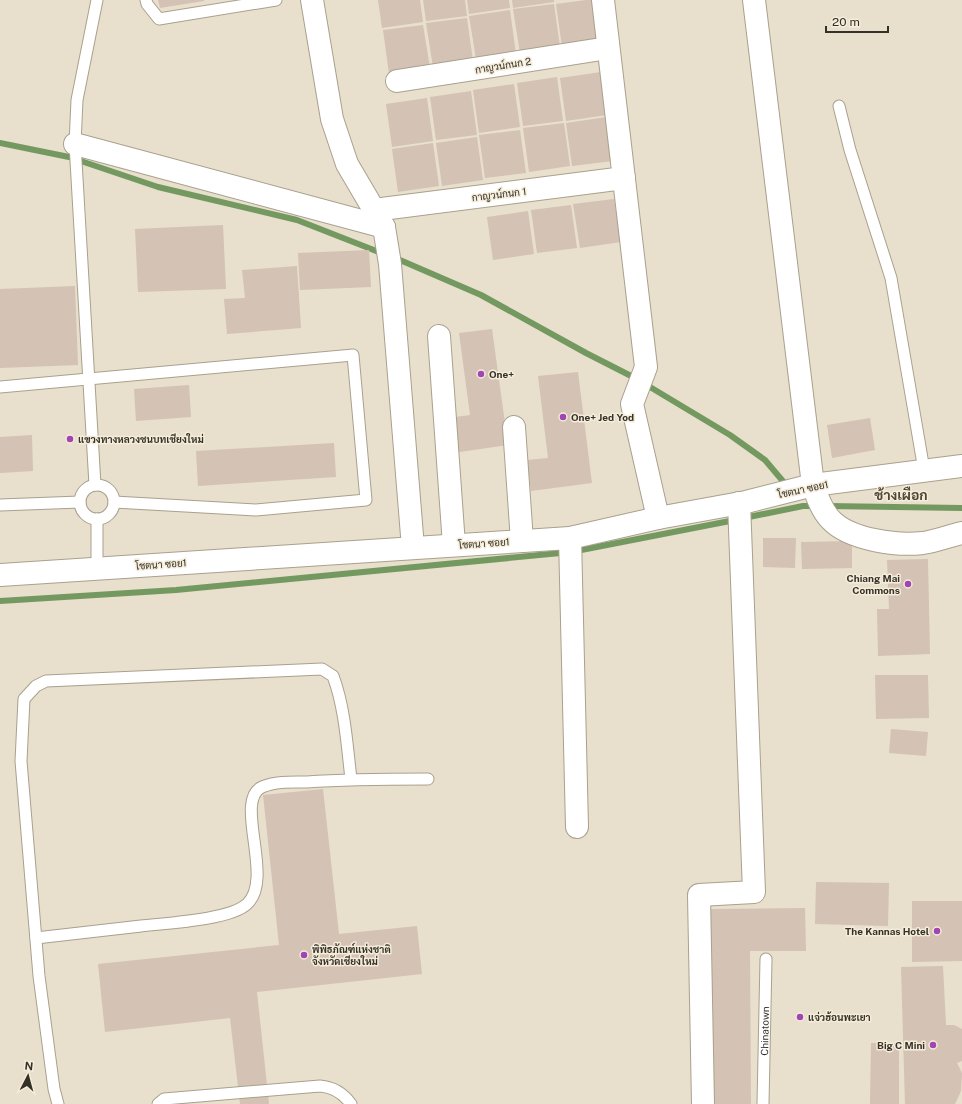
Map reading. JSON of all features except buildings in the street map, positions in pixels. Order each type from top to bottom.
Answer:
[{"type":"street","points":[[312,0],[332,120],[347,164],[379,219],[390,264],[413,548]]},
{"type":"street","points":[[603,0],[646,367],[632,404],[658,518]]},
{"type":"street","points":[[754,0],[813,485],[820,503],[831,520],[846,532],[899,544],[924,543],[962,533]]},
{"type":"street","name":"กาญวน์กนก 2","points":[[397,81],[608,48]]},
{"type":"street","points":[[75,144],[379,219]]},
{"type":"street","name":"กาญวน์กนก 1","points":[[379,219],[624,178]]},
{"type":"street","points":[[439,336],[454,545]]},
{"type":"street","points":[[514,427],[522,541]]},
{"type":"street","name":"โชตนา ซอย1","points":[[0,575],[570,538],[658,518],[738,503],[813,485],[962,466]]},
{"type":"street","points":[[703,1104],[699,895],[754,892],[738,503]]},
{"type":"street","points":[[570,538],[577,827]]},
{"type":"lane","points":[[95,485],[90,379],[75,144],[78,100],[98,0]]},
{"type":"lane","points":[[146,0],[147,4],[158,18],[276,0]]},
{"type":"lane","points":[[839,106],[850,150],[891,278],[924,470]]},
{"type":"lane","points":[[0,387],[353,355],[366,500],[256,510],[114,502]]},
{"type":"lane","points":[[95,485],[106,487],[110,491],[114,502],[110,513],[105,517],[97,519],[86,515],[80,502],[82,493],[86,489],[95,485]]},
{"type":"lane","points":[[0,505],[80,502]]},
{"type":"lane","points":[[97,519],[97,568]]},
{"type":"lane","points":[[58,1104],[52,1074],[36,938],[20,761],[24,699],[36,686],[46,681],[322,670],[333,676],[338,689],[347,740],[350,779]]},
{"type":"lane","points":[[36,938],[213,917],[247,905],[257,888],[258,872],[252,821],[252,803],[256,792],[261,787],[274,784],[350,779],[428,779]]},
{"type":"lane","name":"Chinatown","points":[[763,1104],[766,959]]},
{"type":"lane","points":[[158,1104],[164,1099],[320,1086],[332,1087],[347,1098],[351,1104]]},
{"type":"waterway","points":[[0,143],[69,157],[158,187],[297,220],[384,254]]},
{"type":"waterway","points":[[393,257],[481,295],[586,353],[637,379]]},
{"type":"waterway","points":[[645,384],[730,435],[765,460],[787,486]]},
{"type":"waterway","points":[[744,518],[803,506],[816,506]]},
{"type":"waterway","points":[[827,506],[962,508]]},
{"type":"waterway","points":[[0,601],[176,590],[571,552],[735,520]]},
{"type":"place","name":"One+","points":[[481,374]]},
{"type":"place","name":"One+ Jed Yod","points":[[563,417]]},
{"type":"place","name":"แขวงทางหลวงชนบทเชียงใหม่","points":[[70,439]]},
{"type":"place","name":"Chiang Mai Commons","points":[[908,584]]},
{"type":"place","name":"The Kannas Hotel","points":[[937,931]]},
{"type":"place","name":"พิพิธภัณฑ์แห่งชาติ จังหวัดเชียงใหม่","points":[[304,955]]},
{"type":"place","name":"แจ่วฮ้อนพะเยา","points":[[800,1017]]},
{"type":"place","name":"Big C Mini","points":[[933,1045]]},
{"type":"district","name":"ช้างเผือก","points":[[901,495]]}]
